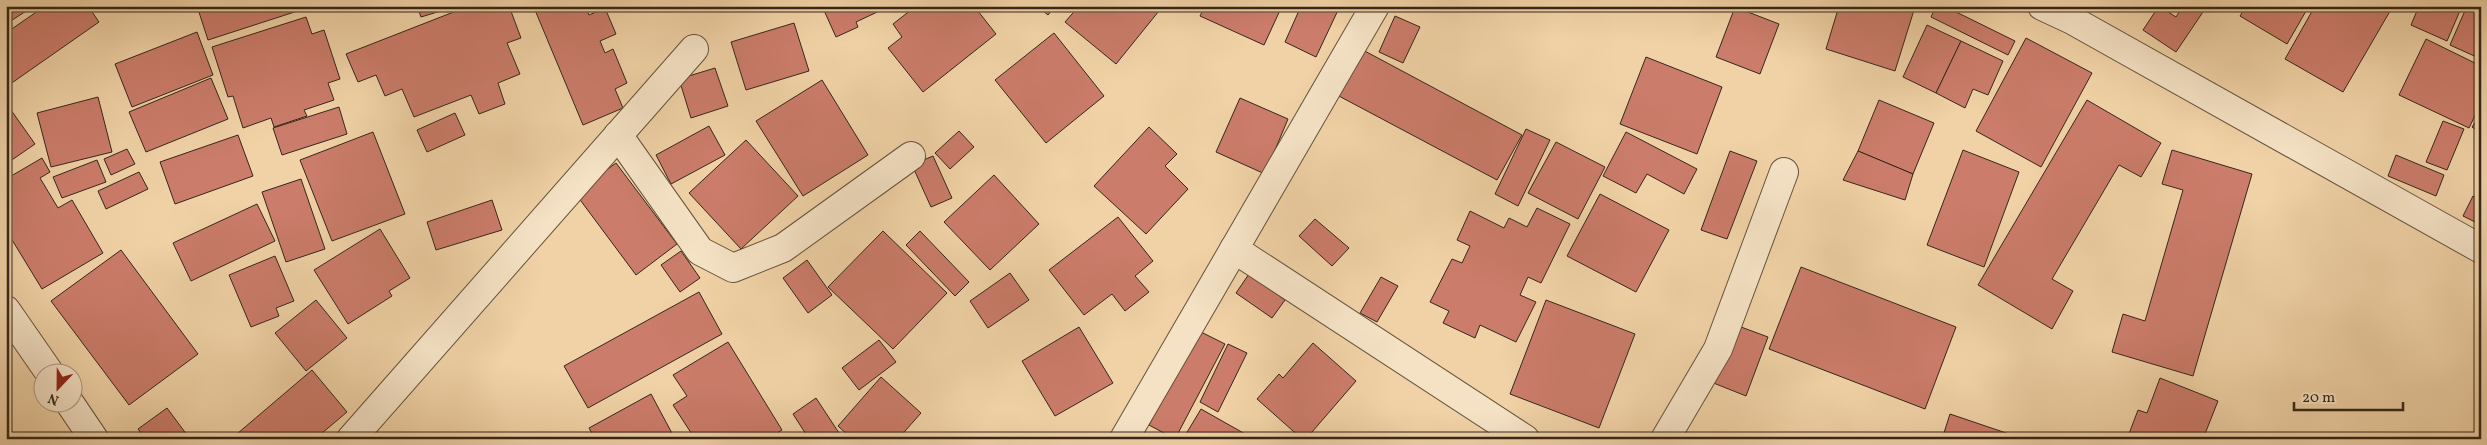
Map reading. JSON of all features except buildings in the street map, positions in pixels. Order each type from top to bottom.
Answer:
[{"type":"street","points":[[1124,439],[1375,6]]},
{"type":"street","points":[[2042,6],[2074,13],[2481,249]]},
{"type":"street","points":[[352,439],[694,49]]},
{"type":"street","points":[[618,135],[700,251],[733,268],[783,248],[910,156]]},
{"type":"street","points":[[1665,439],[1718,349],[1784,172]]},
{"type":"street","points":[[1234,249],[1525,439]]},
{"type":"street","points":[[6,310],[42,362]]},
{"type":"street","points":[[76,412],[94,439]]}]
